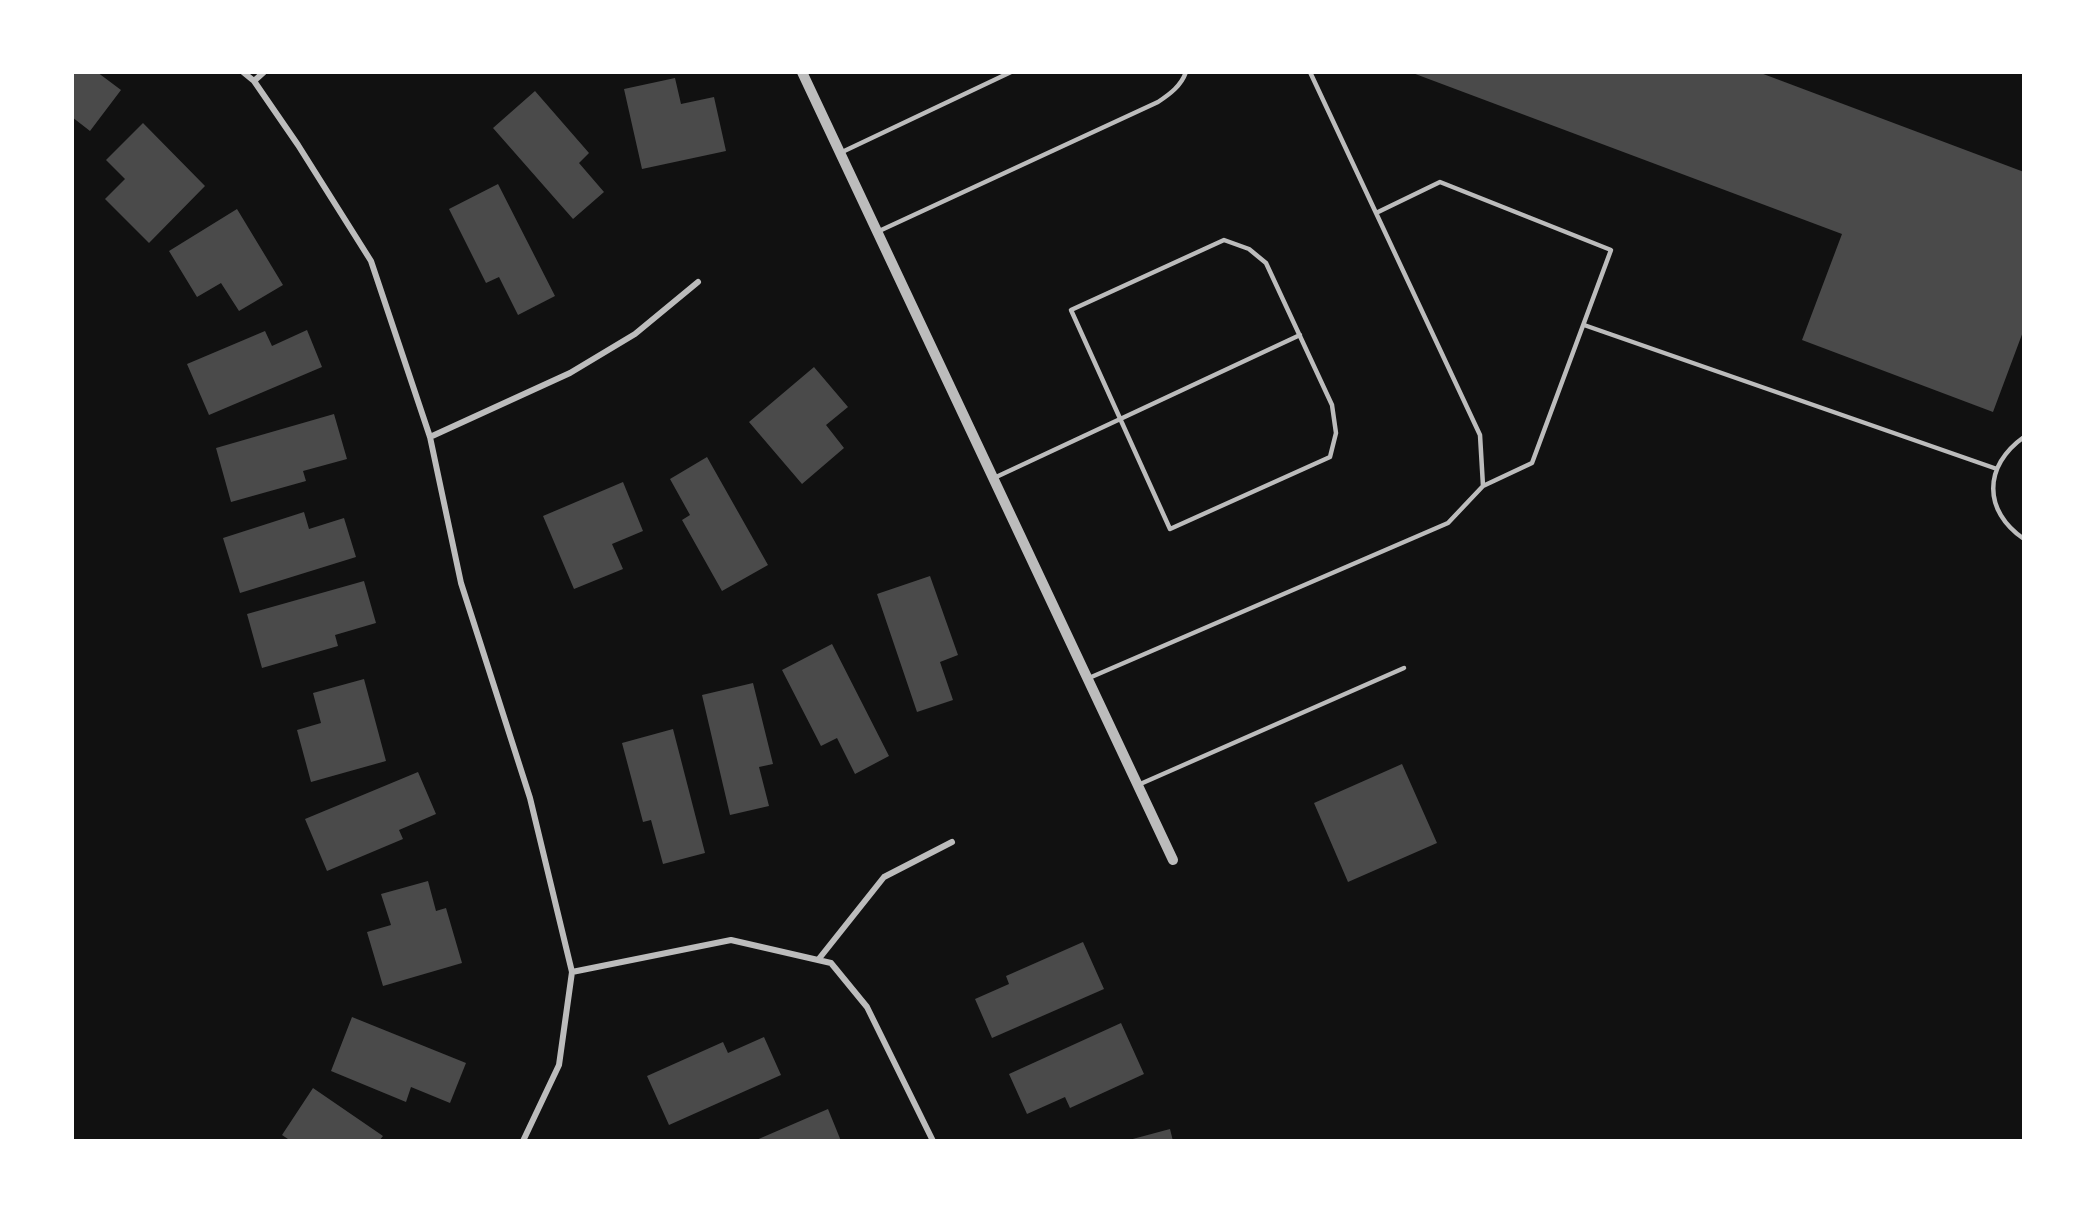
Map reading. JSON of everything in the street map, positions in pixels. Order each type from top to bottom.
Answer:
[{"type":"street","points":[[243,72],[254,81],[298,145],[370,261],[430,437],[461,583],[530,798],[572,972],[559,1065],[523,1141]]},
{"type":"street","points":[[254,81],[264,72]]},
{"type":"street","points":[[802,72],[1173,860]]},
{"type":"street","points":[[430,437],[570,373],[635,334],[698,282]]},
{"type":"street","points":[[818,960],[884,877],[952,842]]},
{"type":"street","points":[[572,972],[731,940],[831,963],[867,1007],[933,1141]]},
{"type":"lane","points":[[840,153],[1011,72]]},
{"type":"lane","points":[[877,232],[1158,102],[1172,93],[1186,72]]},
{"type":"lane","points":[[1310,72],[1480,435],[1483,486]]},
{"type":"lane","points":[[1089,678],[1448,523],[1483,486],[1532,463],[1611,250],[1440,182],[1376,213]]},
{"type":"lane","points":[[1224,240],[1249,249],[1266,262],[1300,335],[1332,405],[1336,433],[1330,457],[1170,529],[1071,309],[1224,240]]},
{"type":"lane","points":[[1584,325],[1997,469]]},
{"type":"lane","points":[[994,478],[1300,335]]},
{"type":"lane","points":[[2024,438],[2011,446],[1999,462],[1994,479],[1993,498],[1999,515],[2011,530],[2024,539]]},
{"type":"lane","points":[[1138,785],[1404,668]]},
{"type":"building","points":[[72,72],[97,72],[121,90],[90,131],[72,117]]},
{"type":"building","points":[[1410,72],[1758,72],[2024,172],[2024,329],[1993,412],[1802,340],[1842,234]]},
{"type":"building","points":[[675,78],[681,104],[714,97],[726,151],[642,169],[624,89]]},
{"type":"building","points":[[535,91],[589,153],[579,163],[604,192],[573,219],[493,128]]},
{"type":"building","points":[[143,123],[205,186],[149,243],[105,199],[125,179],[106,160]]},
{"type":"building","points":[[498,184],[555,296],[518,315],[499,277],[486,283],[449,209]]},
{"type":"building","points":[[237,209],[283,285],[239,311],[221,283],[197,297],[169,251]]},
{"type":"building","points":[[307,330],[322,367],[209,415],[187,364],[265,331],[272,346]]},
{"type":"building","points":[[814,367],[848,407],[826,425],[844,448],[802,484],[749,422]]},
{"type":"building","points":[[334,414],[347,459],[303,471],[306,481],[231,502],[216,448]]},
{"type":"building","points":[[707,457],[768,565],[722,591],[682,520],[690,515],[670,479]]},
{"type":"building","points":[[623,482],[643,531],[612,544],[623,569],[574,589],[543,516]]},
{"type":"building","points":[[304,512],[309,529],[344,518],[356,557],[240,593],[223,538]]},
{"type":"building","points":[[930,576],[958,655],[940,662],[953,700],[917,712],[877,594]]},
{"type":"building","points":[[364,581],[376,623],[335,635],[338,646],[262,668],[247,614]]},
{"type":"building","points":[[832,644],[889,756],[855,774],[837,738],[821,746],[782,670]]},
{"type":"building","points":[[364,679],[386,761],[311,782],[297,730],[321,723],[313,693]]},
{"type":"building","points":[[753,683],[773,764],[759,767],[769,806],[730,815],[702,695]]},
{"type":"building","points":[[673,729],[705,853],[663,864],[651,820],[643,822],[622,743]]},
{"type":"building","points":[[1402,764],[1437,843],[1348,882],[1314,803]]},
{"type":"building","points":[[418,772],[436,814],[399,830],[403,839],[327,871],[305,819]]},
{"type":"building","points":[[428,881],[436,911],[446,908],[462,963],[383,986],[367,932],[391,925],[381,894]]},
{"type":"building","points":[[1083,942],[1104,989],[992,1038],[975,999],[1009,984],[1006,976]]},
{"type":"building","points":[[352,1017],[466,1063],[450,1103],[411,1087],[406,1102],[331,1071]]},
{"type":"building","points":[[1121,1023],[1144,1074],[1070,1108],[1065,1097],[1027,1114],[1009,1074]]},
{"type":"building","points":[[764,1037],[781,1075],[669,1125],[647,1076],[723,1042],[728,1053]]},
{"type":"building","points":[[313,1088],[383,1136],[379,1141],[291,1141],[282,1135]]},
{"type":"building","points":[[828,1109],[841,1141],[754,1141]]},
{"type":"building","points":[[1170,1129],[1173,1141],[1129,1141],[1129,1140]]}]
